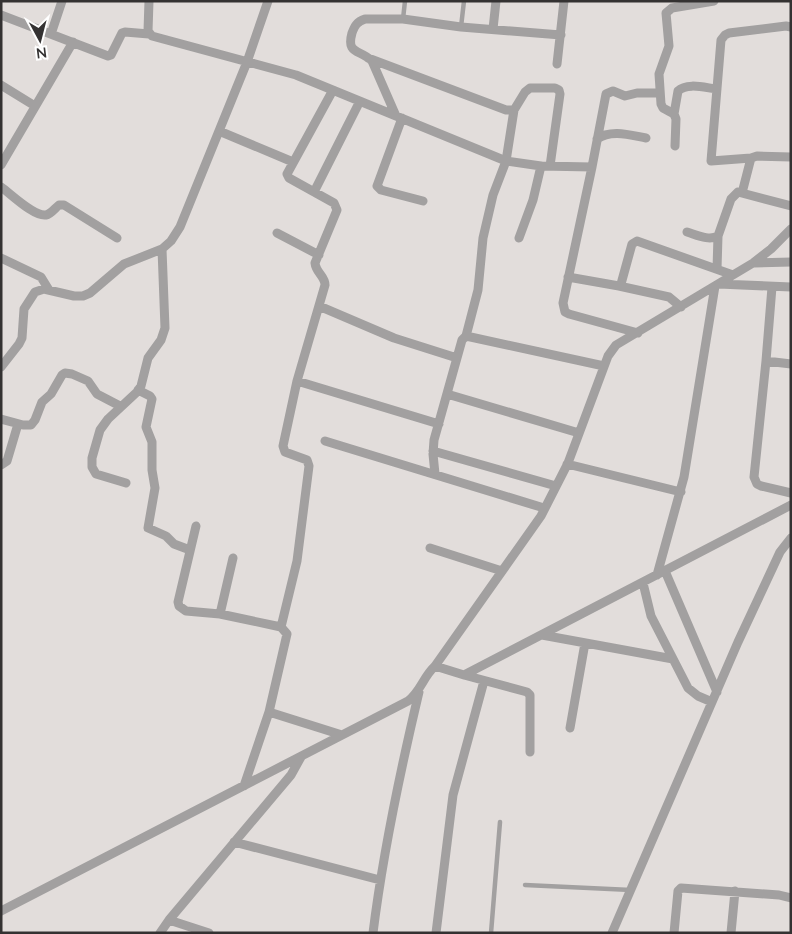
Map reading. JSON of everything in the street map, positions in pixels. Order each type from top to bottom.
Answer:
[{"type":"street","points":[[51,34],[62,1]]},
{"type":"street","points":[[149,1],[149,34]]},
{"type":"street","points":[[1,367],[22,338],[24,309],[36,292],[44,289],[82,296],[90,292],[124,264],[162,249],[171,241],[180,227],[247,62],[268,1]]},
{"type":"street","points":[[493,29],[496,1]]},
{"type":"street","points":[[558,64],[564,1]]},
{"type":"street","points":[[674,114],[663,108],[660,92],[659,74],[669,46],[666,18],[668,10],[714,1]]},
{"type":"street","points":[[1,15],[108,56],[114,51],[122,33],[149,34],[287,72],[506,160],[546,166],[592,168]]},
{"type":"street","points":[[514,110],[506,110],[354,51],[350,41],[354,26],[359,21],[365,19],[403,20],[561,35]]},
{"type":"street","points":[[791,27],[786,26],[725,35],[721,40],[711,161],[758,156],[791,157]]},
{"type":"street","points":[[1,165],[73,42]]},
{"type":"street","points":[[368,57],[399,117],[378,186],[381,190],[423,201]]},
{"type":"street","points":[[1,85],[35,106]]},
{"type":"street","points":[[675,146],[674,114],[680,88],[690,86],[717,89]]},
{"type":"street","points":[[435,474],[433,451],[462,340],[466,336],[478,290],[483,238],[493,195],[506,160],[514,110],[525,92],[530,88],[555,88],[560,94],[546,166],[520,238]]},
{"type":"street","points":[[281,627],[297,560],[309,466],[304,458],[289,454],[283,450],[296,381],[325,282],[315,267],[337,207],[334,203],[288,176],[287,171],[333,90]]},
{"type":"street","points":[[638,333],[569,314],[565,312],[563,303],[606,94],[613,92],[625,96],[637,93],[660,92]]},
{"type":"street","points":[[314,192],[360,102]]},
{"type":"street","points":[[219,130],[292,162]]},
{"type":"street","points":[[597,139],[604,134],[646,138]]},
{"type":"street","points":[[742,192],[751,158]]},
{"type":"street","points":[[1,187],[28,208],[42,215],[50,213],[59,205],[64,205],[117,238]]},
{"type":"street","points":[[717,269],[718,236],[734,194],[742,192],[791,206]]},
{"type":"street","points":[[373,933],[380,880],[397,787],[419,691],[428,673],[435,666],[544,508],[567,464],[608,356],[616,345],[753,264],[791,229]]},
{"type":"street","points":[[687,232],[712,239],[718,236]]},
{"type":"street","points":[[277,233],[319,255]]},
{"type":"street","points":[[619,286],[632,244],[637,241],[734,275]]},
{"type":"street","points":[[126,483],[96,474],[92,467],[92,458],[100,430],[120,406],[138,390],[148,358],[161,340],[166,316],[162,249]]},
{"type":"street","points":[[1,258],[41,277],[49,290]]},
{"type":"street","points":[[753,264],[791,262]]},
{"type":"street","points":[[568,277],[669,297],[681,307]]},
{"type":"street","points":[[716,285],[791,288]]},
{"type":"street","points":[[716,285],[681,492],[661,574],[717,692]]},
{"type":"street","points":[[772,287],[754,477],[757,484],[761,486],[791,493]]},
{"type":"street","points":[[319,306],[394,338],[457,358]]},
{"type":"street","points":[[466,336],[604,366]]},
{"type":"street","points":[[766,361],[791,364]]},
{"type":"street","points":[[1,419],[18,424],[31,425],[42,402],[51,394],[65,373],[88,381],[98,394],[120,406]]},
{"type":"street","points":[[296,381],[439,424]]},
{"type":"street","points":[[138,390],[152,399],[146,427],[152,442],[152,470],[155,488],[148,528],[166,536],[174,544],[190,550]]},
{"type":"street","points":[[447,394],[579,433]]},
{"type":"street","points":[[1,465],[7,461],[18,424]]},
{"type":"street","points":[[325,440],[544,508]]},
{"type":"street","points":[[433,451],[556,486]]},
{"type":"street","points":[[567,464],[681,492]]},
{"type":"street","points":[[464,675],[791,506]]},
{"type":"street","points":[[196,526],[178,602],[179,606],[186,611],[220,614],[281,627],[285,630],[287,638],[269,712],[244,786]]},
{"type":"street","points":[[612,933],[712,702],[780,552],[791,538]]},
{"type":"street","points":[[430,548],[502,570]]},
{"type":"street","points":[[220,614],[233,558]]},
{"type":"street","points":[[643,583],[652,616],[688,688],[698,696],[712,702]]},
{"type":"street","points":[[542,635],[673,659]]},
{"type":"street","points":[[570,728],[585,643]]},
{"type":"street","points":[[435,666],[527,692],[530,695],[530,752]]},
{"type":"street","points":[[436,933],[453,795],[484,681]]},
{"type":"street","points":[[1,911],[408,701],[419,691]]},
{"type":"street","points":[[269,712],[342,735]]},
{"type":"street","points":[[160,933],[168,920],[291,775],[301,757]]},
{"type":"street","points":[[234,842],[380,880]]},
{"type":"street","points":[[674,933],[679,889],[735,891],[791,898]]},
{"type":"street","points":[[731,933],[735,891]]},
{"type":"street","points":[[168,920],[209,933]]},
{"type":"lane","points":[[403,20],[405,1]]},
{"type":"lane","points":[[461,27],[464,1]]},
{"type":"lane","points":[[492,933],[500,822]]},
{"type":"lane","points":[[525,885],[631,890]]}]
